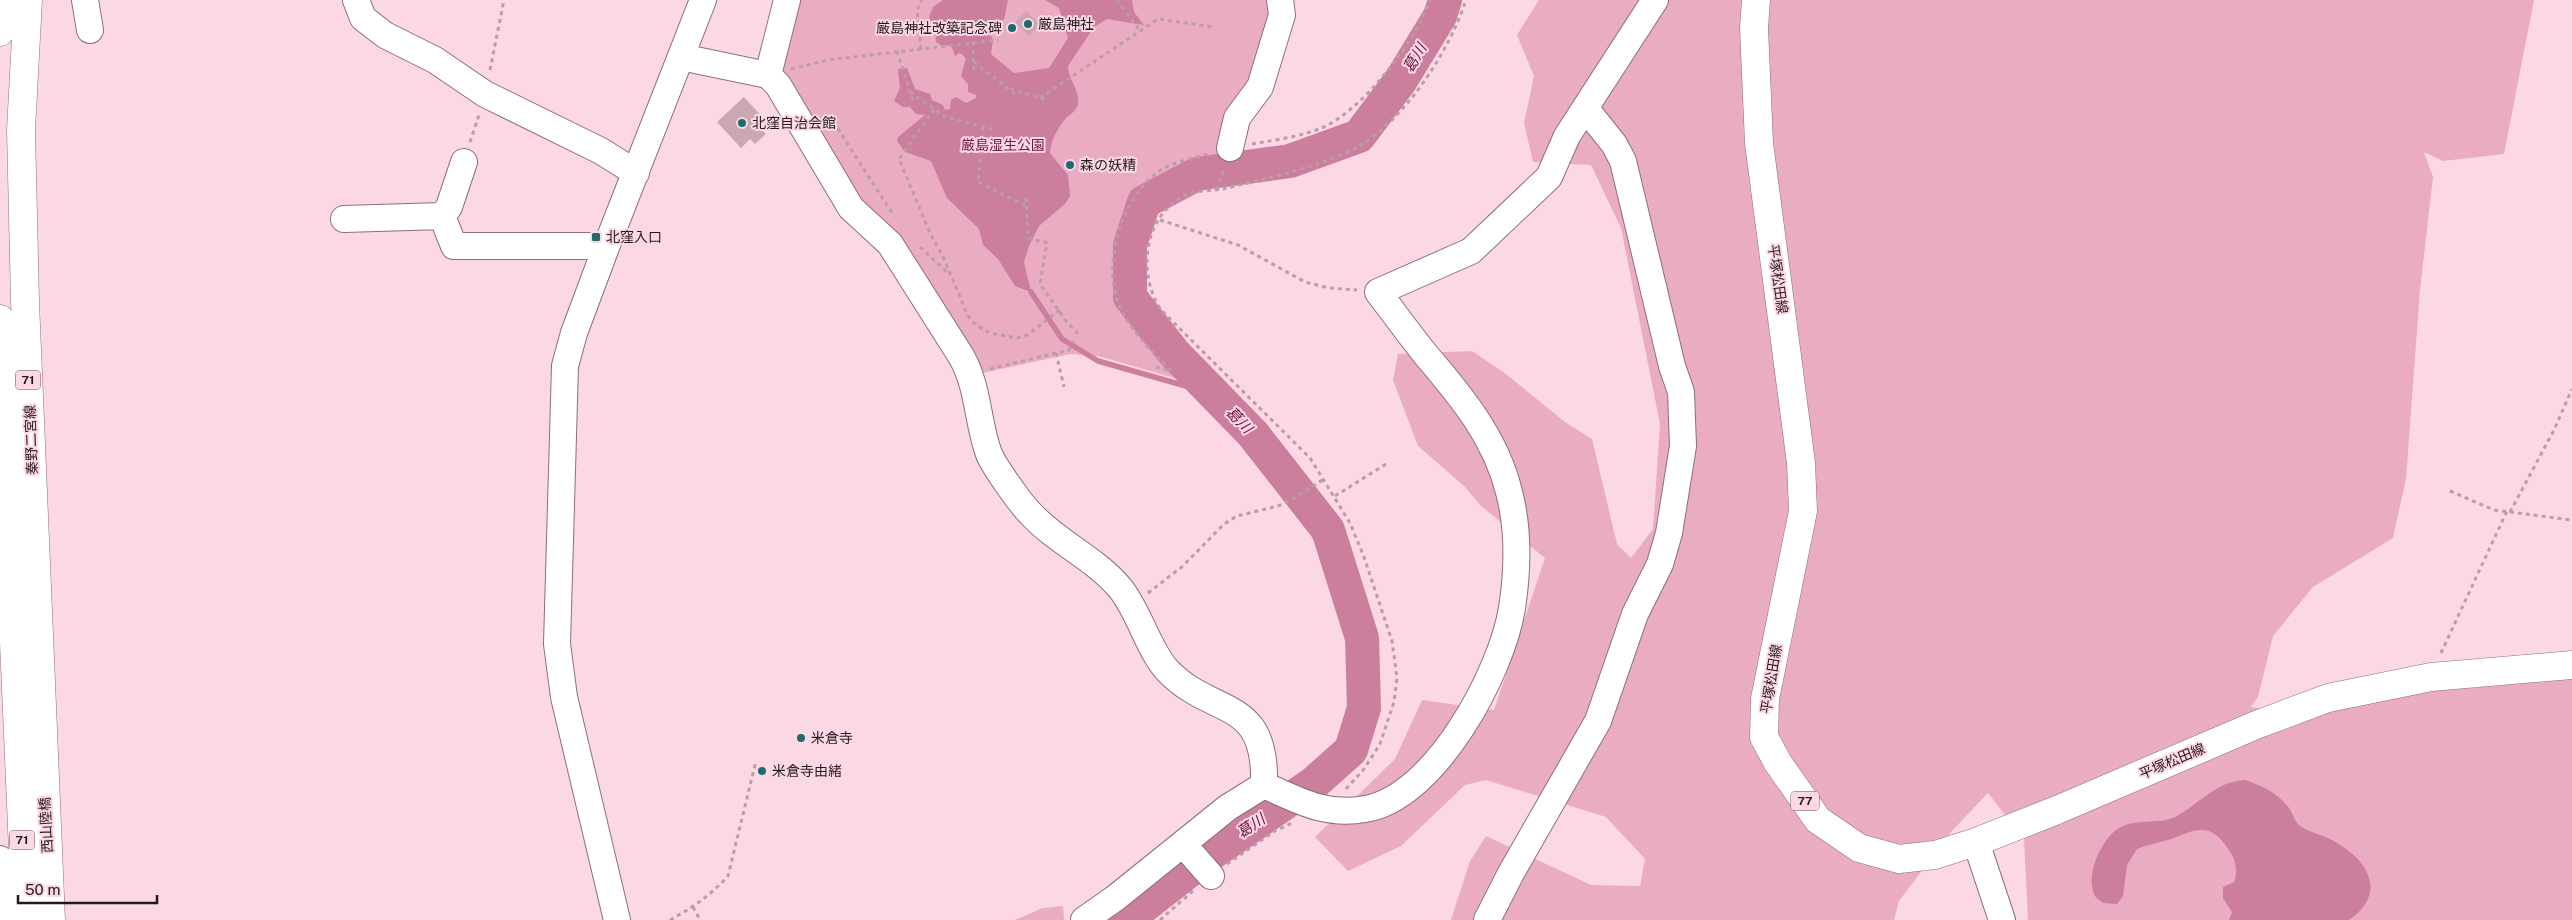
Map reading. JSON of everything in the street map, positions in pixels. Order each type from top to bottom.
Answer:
[{"type":"main road","points":[[0,32],[2,0]]},
{"type":"main road","name":"秦野二宮線","points":[[28,0],[22,140],[31,759]]},
{"type":"main road","name":"平塚松田線","points":[[1756,0],[1754,28],[1760,143],[1801,463],[1803,511],[1765,699],[1764,737],[1778,763],[1818,820],[1859,848],[1899,859],[1935,855],[1976,842],[2256,725],[2328,698],[2431,676],[2572,665]]},
{"type":"main road","name":"秦野二宮線","points":[[0,319],[31,759]]},
{"type":"main road","name":"西山陸橋","points":[[26,920],[31,759]]},
{"type":"main road","name":"西山陸橋","points":[[31,759],[51,920]]},
{"type":"street","points":[[85,0],[90,30]]},
{"type":"street","points":[[356,0],[363,18],[385,35],[435,60],[485,94],[601,152],[636,172]]},
{"type":"street","points":[[787,0],[779,72],[788,101],[851,208],[890,244],[971,373],[990,455],[1030,514],[1107,575],[1121,589],[1166,669],[1194,690],[1244,718],[1252,728],[1263,751],[1270,787]]},
{"type":"street","points":[[1230,148],[1238,118],[1260,87],[1282,15],[1280,0]]},
{"type":"street","points":[[1088,919],[1227,808],[1270,787],[1316,807],[1366,809],[1388,801],[1429,770],[1476,705],[1496,660],[1512,610],[1516,576],[1517,533],[1509,492],[1494,447],[1448,380],[1378,292],[1471,251],[1549,177],[1567,136],[1654,0]]},
{"type":"street","points":[[617,920],[564,697],[557,644],[565,366],[574,333],[604,250],[681,57],[695,2]]},
{"type":"street","points":[[681,57],[779,72]]},
{"type":"street","points":[[1486,920],[1510,873],[1598,721],[1635,614],[1662,556],[1677,492],[1683,446],[1681,392],[1672,366],[1623,160],[1614,144],[1586,109]]},
{"type":"street","points":[[442,216],[449,207],[464,162]]},
{"type":"street","points":[[442,216],[454,246],[592,246],[604,250]]},
{"type":"street","points":[[344,219],[442,216]]},
{"type":"street","points":[[1976,842],[2002,920]]},
{"type":"street","points":[[1183,844],[1211,876]]},
{"type":"street","points":[[0,859],[2,920]]},
{"type":"path","points":[[464,162],[485,94],[504,0]]},
{"type":"path","points":[[922,0],[917,10],[922,50]]},
{"type":"path","points":[[1117,0],[1140,31]]},
{"type":"path","points":[[1156,367],[1171,371],[1130,326],[1119,307],[1113,268],[1115,240],[1136,197],[1160,171],[1172,165],[1230,148],[1306,133],[1321,128],[1350,111],[1387,71],[1426,12],[1430,0]]},
{"type":"path","points":[[1160,920],[1211,876],[1275,831],[1310,813],[1364,769],[1380,744],[1394,702],[1398,678],[1392,640],[1373,583],[1350,523],[1335,496],[1310,458],[1161,310],[1152,296],[1148,282],[1147,252],[1154,228],[1172,204],[1188,194],[1229,187],[1345,154],[1378,132],[1413,94],[1446,46],[1466,0]]},
{"type":"path","points":[[1040,98],[1158,19],[1214,27]]},
{"type":"path","points":[[779,72],[828,60],[998,40]]},
{"type":"path","points":[[973,42],[974,72]]},
{"type":"path","points":[[896,51],[913,101]]},
{"type":"path","points":[[974,62],[1016,95]]},
{"type":"path","points":[[1007,88],[1047,100]]},
{"type":"path","points":[[910,92],[944,116],[995,130]]},
{"type":"path","points":[[934,109],[900,158],[930,233],[952,276],[968,316],[983,329],[1003,336],[1017,338],[1027,335],[1060,310]]},
{"type":"path","points":[[829,116],[895,217]]},
{"type":"path","points":[[983,127],[978,182],[1026,206]]},
{"type":"path","points":[[1026,198],[1028,238],[1047,244],[1040,284],[1066,321],[1079,335]]},
{"type":"path","points":[[1160,220],[1238,245],[1305,282],[1329,288],[1378,292]]},
{"type":"path","points":[[917,245],[952,276]]},
{"type":"path","points":[[971,373],[1069,350],[1074,341]]},
{"type":"path","points":[[1056,354],[1064,387]]},
{"type":"path","points":[[2431,676],[2509,512],[2572,389]]},
{"type":"path","points":[[1335,496],[1386,464]]},
{"type":"path","points":[[1131,607],[1183,566],[1224,524],[1237,516],[1278,506],[1296,498],[1324,479]]},
{"type":"path","points":[[2450,491],[2494,510],[2572,520]]},
{"type":"path","points":[[670,920],[693,907],[717,889],[728,876],[756,761]]},
{"type":"path","points":[[693,907],[700,920]]},
{"type":"green space","name":"厳島湿生公園","points":[[794,0],[1274,0],[1275,10],[1222,154],[1180,167],[1157,183],[1142,199],[1130,218],[1122,239],[1118,261],[1118,283],[1123,304],[1138,332],[1185,381],[1098,356],[1070,354],[978,374],[869,218],[778,66]]},
{"type":"green space","points":[[1539,0],[2534,0],[2504,154],[2443,161],[2424,152],[2433,177],[2420,290],[2406,479],[2393,538],[2313,587],[2273,636],[2258,697],[2251,707],[2297,715],[2378,694],[2572,671],[2572,920],[2028,920],[2024,839],[1988,793],[1952,831],[1899,901],[1894,920],[1451,920],[1470,861],[1486,836],[1591,885],[1640,886],[1645,859],[1606,817],[1486,780],[1465,785],[1401,846],[1348,871],[1315,837],[1395,759],[1422,700],[1494,710],[1545,558],[1481,506],[1464,486],[1418,446],[1393,380],[1398,354],[1472,351],[1506,374],[1565,422],[1592,439],[1617,544],[1631,558],[1653,529],[1660,424],[1621,228],[1591,165],[1533,162],[1524,123],[1534,76],[1517,35]]},
{"type":"green space","points":[[1063,906],[1064,920],[1015,920],[1043,908]]},
{"type":"shaded area","points":[[943,0],[1008,0],[1004,20],[990,20],[988,30],[993,40],[991,54],[1014,73],[1049,68],[1068,38],[1059,8],[1045,0],[1132,0],[1134,12],[1144,25],[1107,19],[1094,27],[1068,66],[1077,94],[1078,104],[1057,130],[1051,144],[1050,153],[1068,175],[1070,196],[1065,204],[1039,226],[1029,246],[1024,262],[1031,292],[1015,286],[998,259],[983,245],[979,229],[947,198],[931,161],[905,152],[897,141],[898,137],[925,115],[916,114],[910,107],[903,107],[894,101],[900,88],[898,69],[907,68],[915,89],[930,94],[932,100],[943,105],[945,110],[950,109],[951,100],[956,97],[966,103],[976,98],[976,95],[968,92],[968,84],[961,76],[966,58],[960,53],[955,56],[951,45],[942,46],[936,42],[935,30],[929,17],[933,7]]},
{"type":"shaded area","points":[[2245,780],[2275,794],[2289,808],[2299,825],[2343,846],[2363,865],[2370,887],[2368,898],[2361,909],[2349,920],[2229,920],[2232,912],[2223,898],[2223,887],[2234,882],[2236,874],[2235,862],[2223,842],[2211,832],[2204,830],[2198,830],[2137,849],[2127,865],[2123,896],[2117,904],[2103,903],[2096,897],[2092,888],[2092,878],[2096,858],[2107,840],[2119,828],[2132,823],[2161,821],[2175,817],[2216,789]]},
{"type":"building","name":"厳島神社","points":[[1026,11],[1041,25],[1029,36],[1015,22]]},
{"type":"building","name":"北窪自治会館","points":[[744,97],[768,123],[761,129],[766,134],[755,144],[750,139],[741,148],[717,122]]},
{"type":"waterway","name":"葛川","points":[[1126,920],[1209,855],[1314,783],[1351,750],[1364,708],[1362,638],[1328,530],[1253,434],[1174,353],[1130,297],[1130,245],[1144,202],[1197,174],[1290,161],[1359,136],[1401,80],[1440,16],[1445,0]]},
{"type":"waterway","points":[[1031,292],[1062,339],[1098,361],[1214,394]]},
{"type":"place","name":"厳島神社","points":[[1028,24]]},
{"type":"place","name":"厳島神社改築記念碑","points":[[1012,28]]},
{"type":"place","name":"北窪自治会館","points":[[742,123]]},
{"type":"place","name":"森の妖精","points":[[1070,165]]},
{"type":"place","name":"北窪入口","points":[[596,237]]},
{"type":"place","name":"米倉寺","points":[[801,738]]},
{"type":"place","name":"米倉寺由緒","points":[[762,771]]}]
